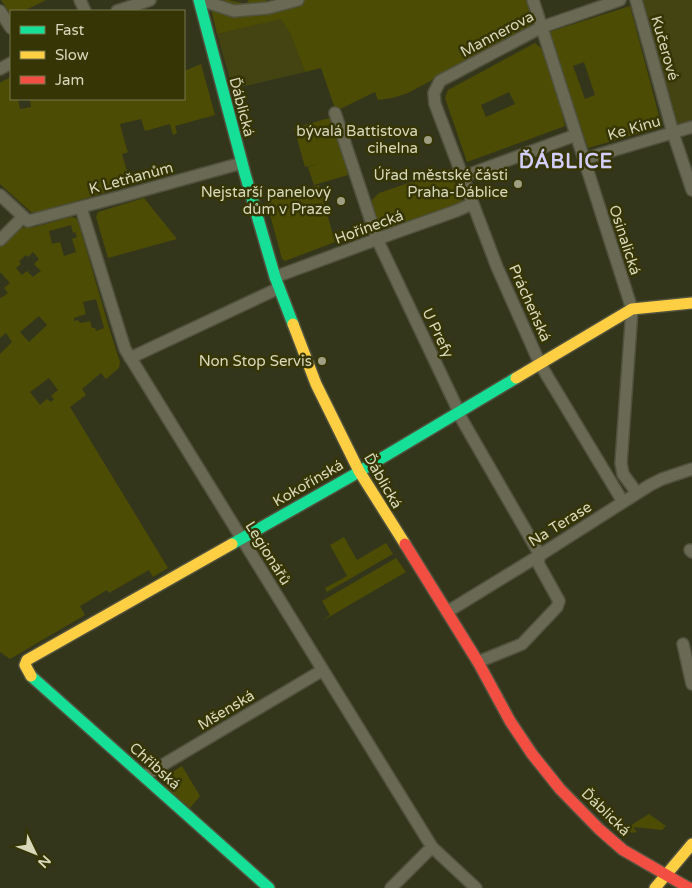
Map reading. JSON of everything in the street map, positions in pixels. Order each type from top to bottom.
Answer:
[{"type":"street","points":[[120,10],[150,0]]},
{"type":"street","points":[[200,0],[234,11],[268,8],[298,0]]},
{"type":"street","name":"Ďáblická","points":[[200,0],[242,163],[275,277],[316,384],[359,471],[478,662],[510,721],[532,754],[560,789],[599,829],[623,850],[689,888]]},
{"type":"street","name":"Osinalická","points":[[533,0],[632,309],[621,463],[624,474],[637,493]]},
{"type":"street","name":"Mannerova","points":[[434,104],[434,93],[440,81],[542,27],[620,0]]},
{"type":"street","name":"Kučerové","points":[[636,0],[673,132],[692,190]]},
{"type":"street","points":[[0,11],[10,26]]},
{"type":"street","name":"Prácheňská","points":[[434,104],[496,267],[540,364],[623,502]]},
{"type":"street","name":"U Prefy","points":[[335,113],[377,239],[461,418],[540,554],[538,564],[559,601],[557,607],[522,644],[478,662]]},
{"type":"street","name":"Ke Kinu","points":[[584,159],[692,127]]},
{"type":"street","points":[[462,177],[576,135]]},
{"type":"street","name":"K Letňanům","points":[[26,219],[81,208],[242,163]]},
{"type":"street","points":[[0,195],[26,219],[0,240]]},
{"type":"street","name":"Hořínecká","points":[[275,277],[472,204]]},
{"type":"street","name":"Legionářů","points":[[81,208],[125,349],[130,358],[432,847],[476,888]]},
{"type":"street","points":[[130,358],[279,288]]},
{"type":"street","name":"Kokořínská","points":[[25,665],[27,660],[359,471],[632,309],[692,304]]},
{"type":"street","name":"Na Terase","points":[[446,612],[637,493],[662,479],[692,469]]},
{"type":"street","points":[[683,644],[692,684]]},
{"type":"street","name":"Chřibská","points":[[25,665],[29,674],[269,888]]},
{"type":"street","name":"Mšenská","points":[[144,776],[323,670]]},
{"type":"street","points":[[655,888],[692,844]]},
{"type":"street","points":[[391,888],[432,847]]},
{"type":"shaded area","points":[[1,0],[46,0],[26,10],[10,10],[10,14]]},
{"type":"shaded area","points":[[209,0],[229,0],[246,4],[249,0],[266,0],[268,2],[277,0],[526,0],[531,21],[529,28],[408,93],[378,100],[375,92],[336,111],[321,68],[305,72],[290,33],[281,19],[217,34]]},
{"type":"shaded area","points":[[643,0],[692,0],[692,125],[681,128],[678,125]]},
{"type":"shaded area","points":[[630,6],[662,127],[588,148],[549,32]],"holes":[[[584,62],[595,95],[585,99],[573,66]]]},
{"type":"shaded area","points":[[281,18],[290,33],[305,72],[233,89],[217,34]]},
{"type":"shaded area","points":[[535,43],[542,49],[559,100],[565,126],[467,162],[445,98],[448,90]],"holes":[[[509,92],[515,104],[486,117],[481,105]]]},
{"type":"shaded area","points":[[201,64],[215,115],[175,126],[177,133],[173,135],[170,124],[145,131],[141,119],[120,124],[129,152],[122,154],[129,178],[134,184],[39,212],[31,212],[0,184],[1,82],[10,78],[10,100],[18,100],[20,109],[31,107],[30,100],[185,100],[185,71]]},
{"type":"shaded area","points":[[333,117],[348,175],[314,185],[308,167],[318,164],[305,167],[294,128]]},
{"type":"shaded area","points":[[450,169],[462,201],[460,204],[388,229],[378,224],[371,201],[379,193]]},
{"type":"shaded area","points":[[319,185],[335,242],[285,261],[282,259],[266,200]]},
{"type":"shaded area","points":[[144,198],[177,239],[108,258],[96,217],[98,212]]},
{"type":"shaded area","points":[[70,217],[76,218],[78,221],[120,362],[119,368],[106,379],[101,373],[82,389],[86,395],[70,407],[168,568],[153,577],[149,570],[109,593],[107,590],[80,606],[85,615],[10,659],[0,652],[0,354],[12,342],[6,333],[0,338],[0,297],[8,293],[4,288],[10,283],[0,273],[0,247],[19,228],[35,227]],"holes":[[[71,225],[73,233],[75,232],[77,237],[72,239],[76,252],[64,256],[60,242],[52,244],[49,231]],[[33,252],[39,259],[34,264],[41,271],[33,277],[27,271],[22,275],[16,268],[21,264],[19,261],[26,255],[28,257]],[[96,299],[104,328],[96,331],[95,328],[92,328],[90,321],[81,323],[78,320],[74,321],[74,318],[86,314],[83,302]],[[39,316],[47,325],[29,342],[20,332]],[[49,378],[58,390],[51,396],[54,399],[51,402],[47,399],[40,405],[30,392]]]},
{"type":"shaded area","points":[[344,537],[357,560],[386,543],[393,554],[327,592],[325,588],[347,576],[330,545]]},
{"type":"shaded area","points":[[396,558],[406,572],[322,621],[330,615],[322,601]]},
{"type":"shaded area","points":[[182,766],[200,796],[190,808],[166,788],[163,778]]},
{"type":"shaded area","points":[[649,814],[666,826],[662,830],[633,827],[637,832],[630,832],[621,836],[633,824]]},
{"type":"traffic: fast","points":[[199,0],[245,174],[275,277],[293,324]]},
{"type":"traffic: fast","points":[[232,544],[350,477],[516,378]]},
{"type":"traffic: fast","points":[[31,676],[269,888]]},
{"type":"traffic: slow","points":[[516,378],[632,309],[692,303]]},
{"type":"traffic: slow","points":[[293,324],[316,384],[359,471],[405,544]]},
{"type":"traffic: slow","points":[[31,676],[25,665],[27,660],[232,544]]},
{"type":"traffic: slow","points":[[655,888],[692,844]]},
{"type":"traffic: jam","points":[[405,544],[478,662],[510,721],[532,754],[560,789],[599,829],[623,850],[689,888]]},
{"type":"place","name":"bývalá Battistova cihelna","points":[[428,140]]},
{"type":"place","name":"Úřad městské části Praha-Ďáblice","points":[[518,184]]},
{"type":"place","name":"Nejstarší panelový dům v Praze","points":[[341,201]]},
{"type":"place","name":"Non Stop Servis","points":[[322,361]]},
{"type":"district","name":"ĎÁBLICE","points":[[566,161]]}]
